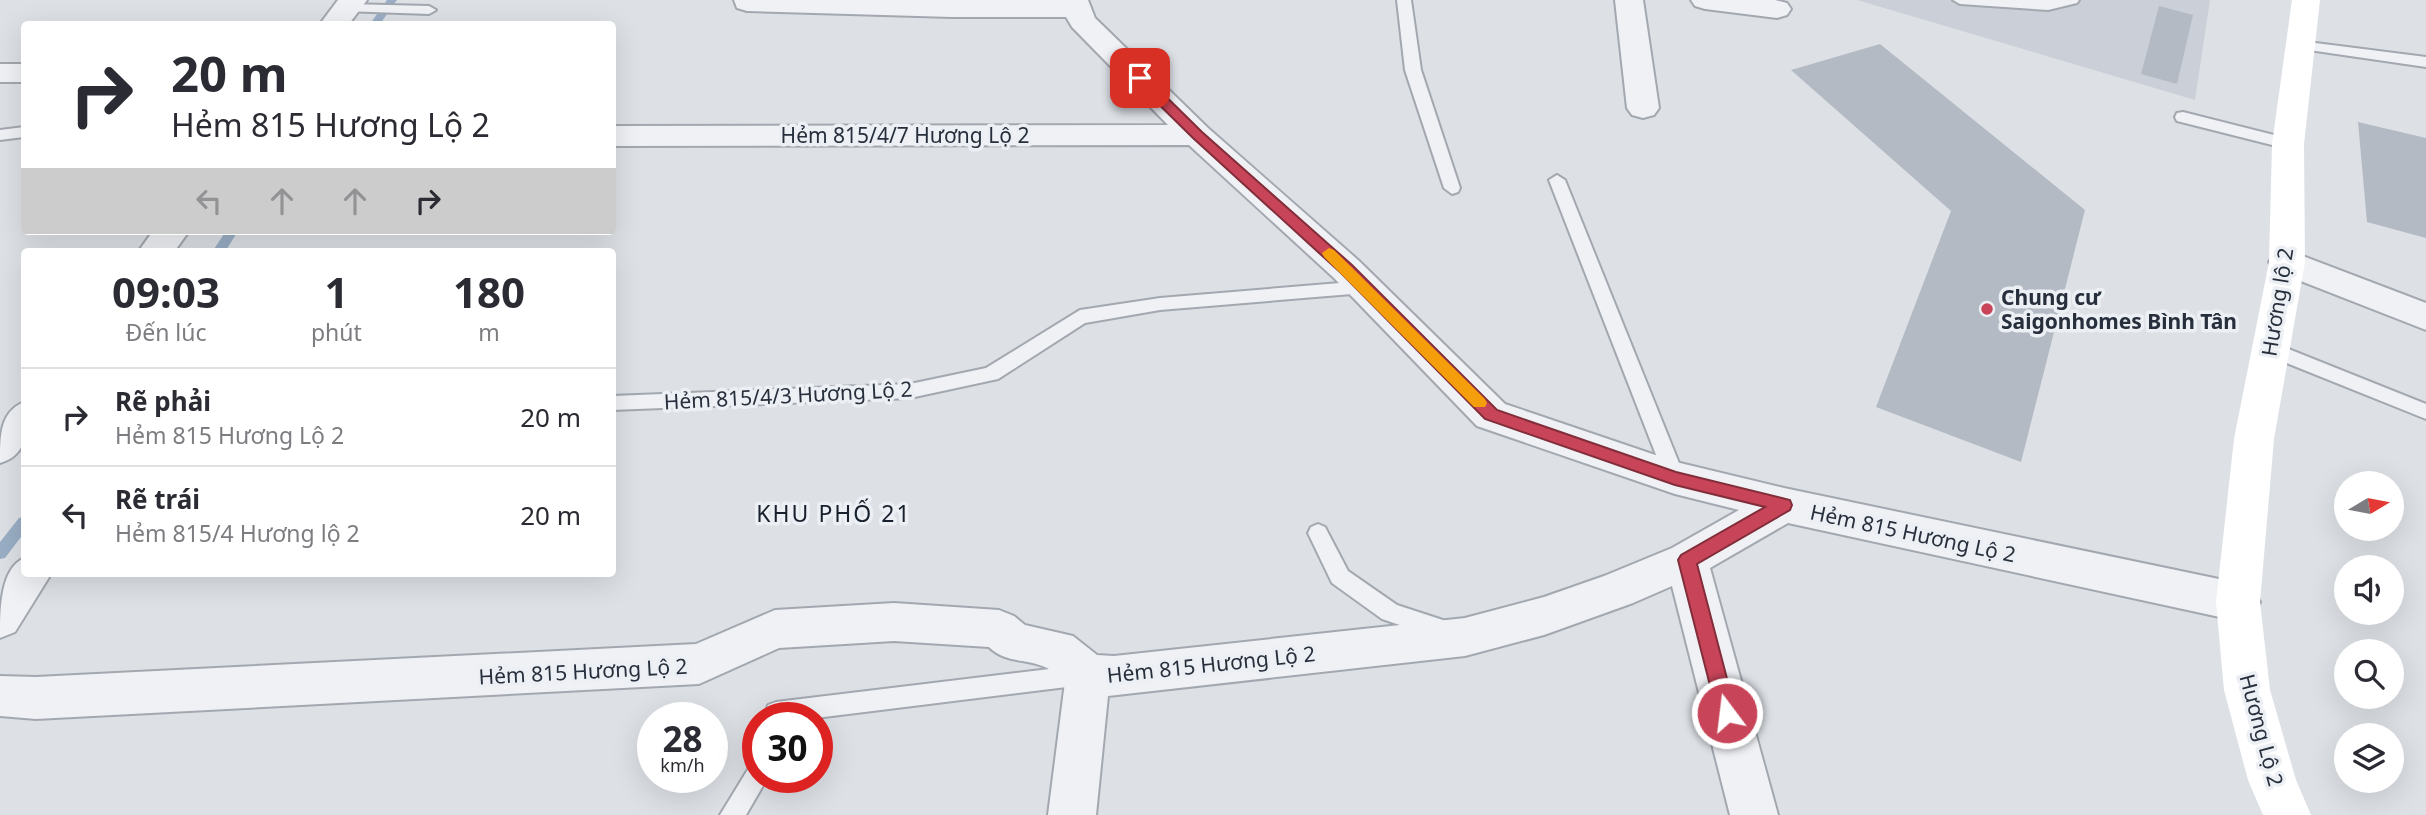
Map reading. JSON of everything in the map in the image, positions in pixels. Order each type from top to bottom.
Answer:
[{"type":"main road","name":"Hương lộ 2","points":[[2238,602],[2254,439],[2287,262],[2288,144],[2306,0]]},
{"type":"main road","name":"Hương Lộ 2","points":[[2238,602],[2247,690],[2272,780],[2287,815]]},
{"type":"street","points":[[1629,0],[1643,108]]},
{"type":"street","points":[[1705,0],[1777,9]]},
{"type":"street","points":[[747,2],[952,8],[1075,4],[1082,21],[1197,135],[1364,287],[1491,415],[1675,478],[1784,505]]},
{"type":"street","points":[[0,73],[21,73]]},
{"type":"street","name":"Hẻm 815/4/7 Hương Lộ 2","points":[[616,136],[1197,135]]},
{"type":"street","points":[[2287,262],[2426,317]]},
{"type":"street","points":[[0,448],[21,421]]},
{"type":"street","name":"Hẻm 815 Hương Lộ 2","points":[[0,696],[36,698],[699,664],[775,629],[894,622],[999,629],[1013,642],[1057,650],[1088,674],[1114,676],[1465,637],[1544,616],[1606,595],[1687,560],[1784,505],[2238,602]]},
{"type":"street","points":[[1687,560],[1754,815]]},
{"type":"street","points":[[0,619],[28,577]]},
{"type":"street","points":[[1072,815],[1088,674]]},
{"type":"lane","points":[[1404,0],[1413,70],[1452,188]]},
{"type":"lane","points":[[1960,0],[2048,6],[2072,0]]},
{"type":"lane","points":[[350,10],[429,10]]},
{"type":"lane","points":[[2300,46],[2426,62]]},
{"type":"lane","points":[[2183,117],[2288,144]]},
{"type":"lane","points":[[0,135],[21,132]]},
{"type":"lane","points":[[1557,180],[1675,478]]},
{"type":"lane","name":"Hẻm 815/4/3 Hương Lộ 2","points":[[616,403],[911,391],[991,374],[1080,317],[1160,304],[1364,287]]},
{"type":"lane","points":[[2271,349],[2426,412]]},
{"type":"lane","points":[[1318,533],[1340,577],[1390,612],[1465,637]]},
{"type":"lane","points":[[833,705],[1088,674]]},
{"type":"lane","points":[[732,815],[746,793]]},
{"type":"shaded area","points":[[1857,0],[2210,0],[2195,100]]},
{"type":"building","points":[[2159,6],[2193,15],[2177,84],[2141,74]]},
{"type":"building","name":"Chung cư Saigonhomes Bình Tân","points":[[1880,44],[2085,210],[2021,462],[1876,407],[1951,211],[1791,70]]},
{"type":"building","points":[[2358,122],[2426,138],[2426,238],[2367,222]]},
{"type":"waterway","points":[[377,21],[392,0]]},
{"type":"waterway","points":[[221,248],[229,235]]},
{"type":"waterway","points":[[0,553],[21,526]]},
{"type":"slow traffic","points":[[1329,253],[1479,403]]},
{"type":"place","name":"Chung cư Saigonhomes Bình Tân","points":[[1987,309]]},
{"type":"district","name":"KHU PHỐ 21","points":[[834,513]]},
{"type":"route","points":[[1140,78],[1197,135],[1346,269],[1491,415],[1675,478],[1784,505],[1687,560],[1727,713]]}]
